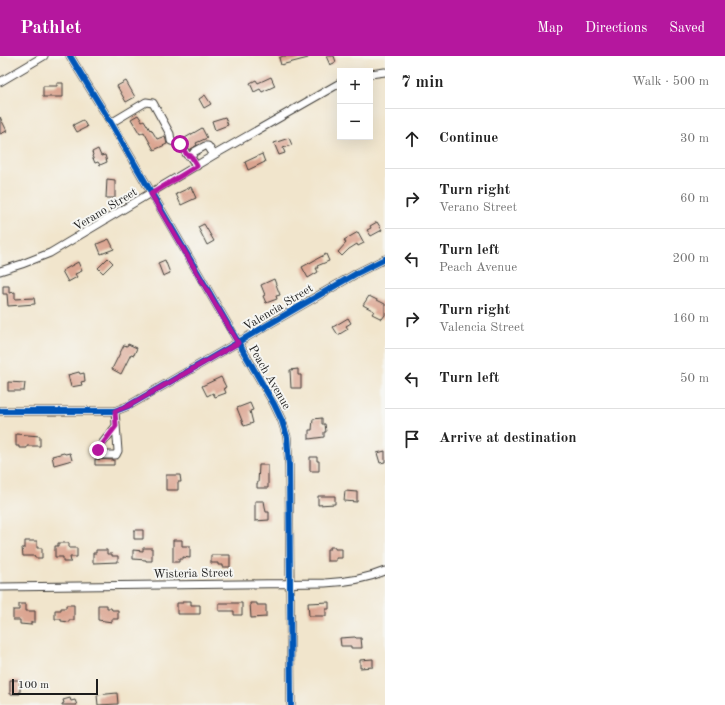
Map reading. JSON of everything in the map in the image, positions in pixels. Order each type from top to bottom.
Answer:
[{"type":"street","points":[[0,82],[44,56]]},
{"type":"street","name":"Peach Avenue","points":[[70,56],[111,123],[274,404],[282,421],[286,437],[290,493],[291,705]]},
{"type":"street","points":[[373,74],[385,72]]},
{"type":"street","name":"Verano Street","points":[[0,271],[50,253],[214,155],[337,85]]},
{"type":"street","points":[[111,123],[146,102],[153,103],[169,131],[171,141],[173,143],[180,144],[187,155],[191,156],[197,166]]},
{"type":"street","points":[[191,156],[194,152],[205,146],[208,146],[214,155]]},
{"type":"street","name":"Valencia Street","points":[[0,411],[115,411],[128,406],[359,272],[385,259]]},
{"type":"street","points":[[115,411],[116,426]]},
{"type":"street","name":"Wisteria Street","points":[[0,586],[346,582],[365,578],[385,571]]},
{"type":"building","points":[[283,56],[308,56],[308,58],[281,65],[279,58]]},
{"type":"building","points":[[326,56],[334,56],[336,62],[330,65]]},
{"type":"building","points":[[271,77],[275,86],[262,92],[260,89],[254,92],[250,83],[256,80],[258,83]]},
{"type":"building","points":[[126,81],[135,97],[126,102],[117,86]]},
{"type":"building","points":[[57,83],[63,83],[63,97],[43,97],[43,86],[57,86]]},
{"type":"building","points":[[205,95],[211,104],[204,108],[199,99]]},
{"type":"building","points":[[138,115],[142,121],[144,120],[157,139],[165,136],[167,144],[154,150],[144,132],[140,134],[131,119]]},
{"type":"building","points":[[0,117],[7,131],[0,134]]},
{"type":"building","points":[[225,117],[228,125],[215,130],[212,121]]},
{"type":"building","points":[[83,120],[87,127],[77,132],[73,125]]},
{"type":"building","points":[[202,128],[207,138],[196,143],[197,145],[190,150],[186,144],[188,144],[185,138]]},
{"type":"building","points":[[289,138],[292,145],[283,148],[285,153],[279,155],[274,143]]},
{"type":"building","points":[[98,149],[101,156],[105,155],[107,162],[100,165],[98,162],[95,163],[92,156],[92,152]]},
{"type":"building","points":[[262,154],[265,162],[248,170],[245,162]]},
{"type":"building","points":[[107,179],[115,180],[115,198],[106,198]]},
{"type":"building","points":[[191,187],[196,198],[181,205],[176,194]]},
{"type":"building","points":[[377,222],[382,230],[371,236],[367,230],[371,228],[370,226]]},
{"type":"building","points":[[204,224],[214,241],[207,245],[198,227]]},
{"type":"building","points":[[358,232],[364,243],[358,246],[357,244],[342,256],[338,252],[346,243],[344,240]]},
{"type":"building","points":[[109,239],[114,249],[101,254],[97,244]]},
{"type":"building","points":[[326,254],[329,261],[317,266],[318,268],[316,268],[318,272],[308,278],[302,267]]},
{"type":"building","points":[[108,258],[113,263],[103,273],[98,268]]},
{"type":"building","points":[[165,260],[170,273],[163,276],[158,263]]},
{"type":"building","points":[[78,262],[82,271],[75,274],[77,277],[68,282],[62,271]]},
{"type":"building","points":[[274,279],[280,295],[276,296],[277,299],[266,303],[261,285]]},
{"type":"building","points":[[3,286],[9,286],[9,293],[15,292],[15,299],[34,298],[35,304],[8,306],[7,294],[3,294]]},
{"type":"building","points":[[369,296],[385,304],[385,315],[382,319],[372,314],[374,311],[363,305]]},
{"type":"building","points":[[348,318],[351,323],[346,326],[348,329],[338,335],[333,327]]},
{"type":"building","points":[[128,344],[137,348],[134,355],[131,354],[121,374],[112,369],[124,345],[127,346]]},
{"type":"building","points":[[298,369],[298,375],[301,375],[301,388],[291,388],[290,370]]},
{"type":"building","points":[[79,372],[80,374],[84,373],[85,381],[81,382],[82,385],[71,387],[68,375]]},
{"type":"building","points":[[221,377],[226,387],[224,388],[226,393],[215,397],[213,393],[207,396],[202,386]]},
{"type":"building","points":[[8,382],[25,383],[24,391],[8,391]]},
{"type":"building","points":[[250,403],[253,410],[250,411],[253,423],[244,426],[237,408]]},
{"type":"building","points":[[322,418],[322,424],[325,424],[326,432],[324,432],[324,437],[309,439],[309,430],[312,430],[313,419]]},
{"type":"building","points":[[16,434],[40,436],[40,446],[27,446],[27,448],[19,448],[19,446],[16,446]]},
{"type":"building","points":[[385,451],[385,462],[380,463],[377,453]]},
{"type":"building","points":[[70,453],[72,460],[54,465],[52,456]]},
{"type":"building","points":[[310,457],[317,457],[317,461],[319,461],[319,471],[310,471]]},
{"type":"building","points":[[95,459],[114,460],[114,465],[95,465]]},
{"type":"building","points":[[259,465],[268,465],[268,488],[257,488]]},
{"type":"building","points":[[166,475],[180,475],[181,482],[178,482],[178,490],[166,490]]},
{"type":"building","points":[[345,491],[357,492],[357,502],[344,501]]},
{"type":"building","points":[[318,496],[335,496],[335,504],[318,505]]},
{"type":"building","points":[[255,501],[264,501],[266,512],[269,512],[269,520],[255,521]]},
{"type":"building","points":[[134,530],[143,530],[143,539],[134,539]]},
{"type":"building","points":[[173,540],[182,540],[182,546],[190,546],[190,558],[183,557],[183,559],[179,559],[179,562],[173,562]]},
{"type":"building","points":[[25,541],[37,541],[37,548],[42,548],[42,558],[35,558],[35,556],[23,556],[22,548],[25,548]]},
{"type":"building","points":[[58,543],[69,543],[69,548],[77,548],[77,557],[70,557],[71,562],[63,562],[63,557],[55,557],[55,546],[58,546]]},
{"type":"building","points":[[330,547],[342,549],[342,558],[336,558],[336,561],[327,561],[327,549],[330,549]]},
{"type":"building","points":[[143,548],[152,548],[152,561],[133,559],[133,550],[143,551]]},
{"type":"building","points":[[96,550],[107,550],[107,554],[118,556],[118,562],[93,563],[93,553],[96,553]]},
{"type":"building","points":[[211,555],[230,555],[230,567],[223,567],[223,565],[218,565],[218,563],[211,563]]},
{"type":"building","points":[[183,601],[191,601],[191,605],[200,605],[200,614],[177,614],[177,603],[183,603]]},
{"type":"building","points":[[329,602],[329,609],[326,609],[326,616],[309,616],[308,603]]},
{"type":"building","points":[[219,603],[242,603],[242,615],[234,615],[234,611],[219,611]]},
{"type":"building","points":[[250,603],[266,605],[266,617],[251,618]]},
{"type":"building","points":[[19,604],[26,604],[26,611],[35,611],[35,622],[31,622],[31,625],[20,624],[20,620],[13,620],[13,610],[19,610]]},
{"type":"building","points":[[66,605],[74,605],[74,620],[69,620],[69,622],[61,621],[61,619],[55,619],[55,610],[66,608]]},
{"type":"building","points":[[98,605],[107,605],[107,608],[118,610],[118,619],[112,619],[112,622],[98,620]]},
{"type":"building","points":[[340,638],[361,638],[362,648],[341,646]]},
{"type":"building","points":[[373,659],[373,667],[360,668],[360,660]]},
{"type":"building","points":[[10,680],[20,680],[20,694],[10,694]]},
{"type":"building","points":[[117,693],[118,704],[98,705],[97,695]]},
{"type":"building","points":[[70,698],[71,701],[75,700],[77,705],[62,705],[64,703],[63,700]]},
{"type":"cycle path","points":[[70,56],[111,123],[274,404],[282,421],[287,437],[289,465],[291,705]]},
{"type":"cycle path","points":[[0,411],[115,411],[128,406],[359,272],[385,259]]},
{"type":"route","points":[[98,450],[116,426],[115,411],[128,406],[238,343],[151,194],[197,166],[191,156],[187,155],[180,144]]}]
